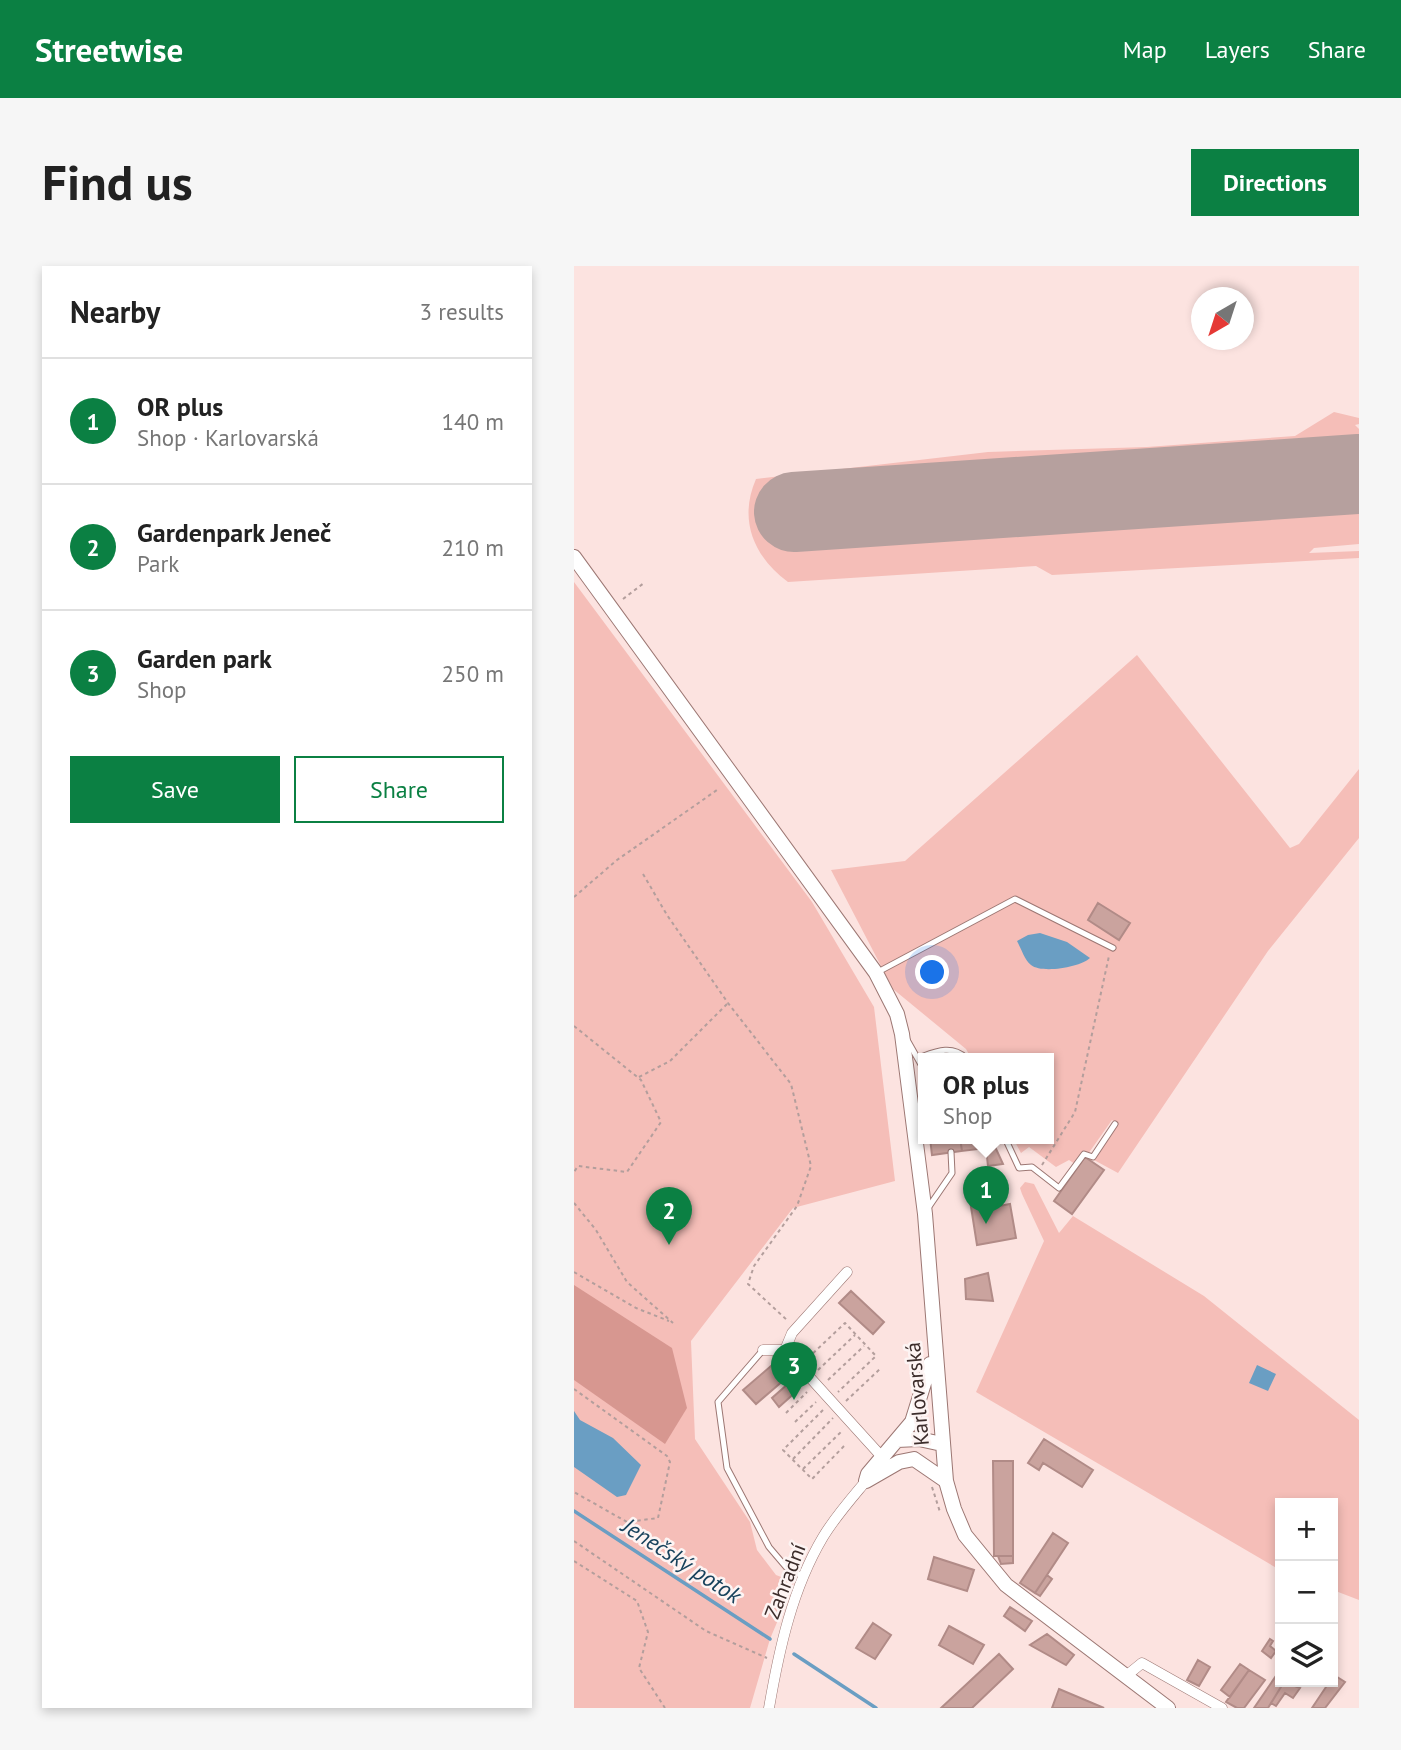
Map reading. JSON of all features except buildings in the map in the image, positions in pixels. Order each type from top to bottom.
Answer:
[{"type":"main road","name":"Karlovarská","points":[[574,557],[876,973],[897,1014],[902,1034],[925,1214],[933,1349],[946,1482],[965,1535],[998,1578],[1168,1708]]},
{"type":"main road","points":[[866,1480],[912,1422],[923,1396],[933,1349]]},
{"type":"main road","points":[[897,1440],[919,1439],[942,1444]]},
{"type":"main road","points":[[866,1480],[899,1462],[914,1459],[942,1444]]},
{"type":"main road","points":[[914,1459],[946,1482]]},
{"type":"street","points":[[785,1350],[796,1329],[847,1272]]},
{"type":"street","points":[[763,1350],[785,1350],[882,1457]]},
{"type":"street","name":"Zahradní","points":[[768,1708],[777,1663],[802,1576],[824,1535],[866,1480]]},
{"type":"street","points":[[1126,1676],[1142,1663],[1222,1708]]},
{"type":"lane","points":[[876,973],[1015,899],[1113,948]]},
{"type":"lane","points":[[902,1034],[918,1058]]},
{"type":"lane","points":[[931,1053],[942,1049],[959,1053]]},
{"type":"lane","points":[[1007,1144],[1019,1168],[1032,1167],[1059,1188],[1084,1154],[1093,1157],[1115,1124]]},
{"type":"lane","points":[[925,1214],[952,1173],[951,1152]]},
{"type":"lane","points":[[763,1350],[718,1402],[727,1468],[769,1547],[786,1567],[802,1576]]},
{"type":"path","points":[[611,608],[644,583]]},
{"type":"path","points":[[574,897],[617,860],[717,790]]},
{"type":"path","points":[[642,874],[728,1003],[791,1084],[811,1166],[797,1206],[754,1266],[748,1284],[796,1329]]},
{"type":"path","points":[[1038,1172],[1075,1112],[1110,958],[1104,944]]},
{"type":"path","points":[[638,1077],[670,1061],[728,1003]]},
{"type":"path","points":[[574,1027],[638,1077],[661,1122],[627,1172],[578,1166],[574,1172]]},
{"type":"path","points":[[574,1203],[596,1230],[626,1282],[673,1323],[636,1308],[574,1272]]},
{"type":"path","points":[[795,1422],[876,1356],[845,1323],[799,1366]]},
{"type":"path","points":[[792,1460],[856,1334]]},
{"type":"path","points":[[846,1444],[812,1479],[783,1450],[866,1345]]},
{"type":"path","points":[[786,1413],[881,1368]]},
{"type":"path","points":[[574,1389],[667,1456],[670,1462],[658,1518],[627,1522],[574,1492]]},
{"type":"path","points":[[802,1469],[850,1423]]},
{"type":"path","points":[[574,1541],[706,1631],[777,1663]]},
{"type":"path","points":[[574,1561],[637,1601],[648,1632],[639,1668],[665,1708]]},
{"type":"shaded area","points":[[1334,412],[1359,418],[1359,424],[1355,425],[1359,429],[1359,544],[1314,548],[1309,553],[1359,551],[1359,558],[1052,575],[1036,566],[788,582],[766,561],[758,549],[749,523],[751,494],[756,479],[988,452],[1147,447],[1295,436]]},
{"type":"shaded area","points":[[574,582],[812,902],[874,1007],[895,1181],[793,1208],[691,1341],[695,1439],[750,1522],[757,1550],[776,1575],[794,1582],[770,1639],[750,1708],[574,1708]]},
{"type":"shaded area","points":[[1137,655],[1290,848],[1299,844],[1359,769],[1359,838],[1268,951],[1118,1173],[1094,1160],[1118,1124],[1112,1120],[1088,1154],[1075,1164],[1069,1160],[1056,1167],[1029,1147],[1021,1153],[1016,1144],[1054,1144],[1054,1053],[968,1053],[893,989],[831,870],[905,861]]},
{"type":"shaded area","points":[[1025,1182],[1034,1184],[1059,1233],[1073,1216],[1204,1296],[1359,1420],[1359,1600],[1338,1592],[1338,1498],[1275,1498],[1275,1567],[976,1392],[1044,1241],[1020,1188]]},
{"type":"shaded area","points":[[574,1285],[672,1348],[687,1408],[665,1444],[574,1380]]},
{"type":"water","points":[[1040,933],[1067,942],[1090,958],[1061,968],[1036,968],[1025,957],[1017,941]]},
{"type":"water","points":[[1257,1365],[1276,1374],[1268,1391],[1249,1383]]},
{"type":"water","points":[[574,1411],[580,1420],[613,1438],[641,1465],[626,1495],[617,1497],[574,1467]]},
{"type":"waterway","name":"Jenečský potok","points":[[574,1511],[770,1639]]},
{"type":"waterway","name":"Jenečský potok","points":[[794,1654],[876,1708]]},
{"type":"runway","points":[[794,512],[1359,474]]},
{"type":"place","name":"OR plus","points":[[986,1224]]},
{"type":"place","name":"Gardenpark Jeneč","points":[[669,1245]]},
{"type":"place","name":"Garden park","points":[[794,1400]]}]
